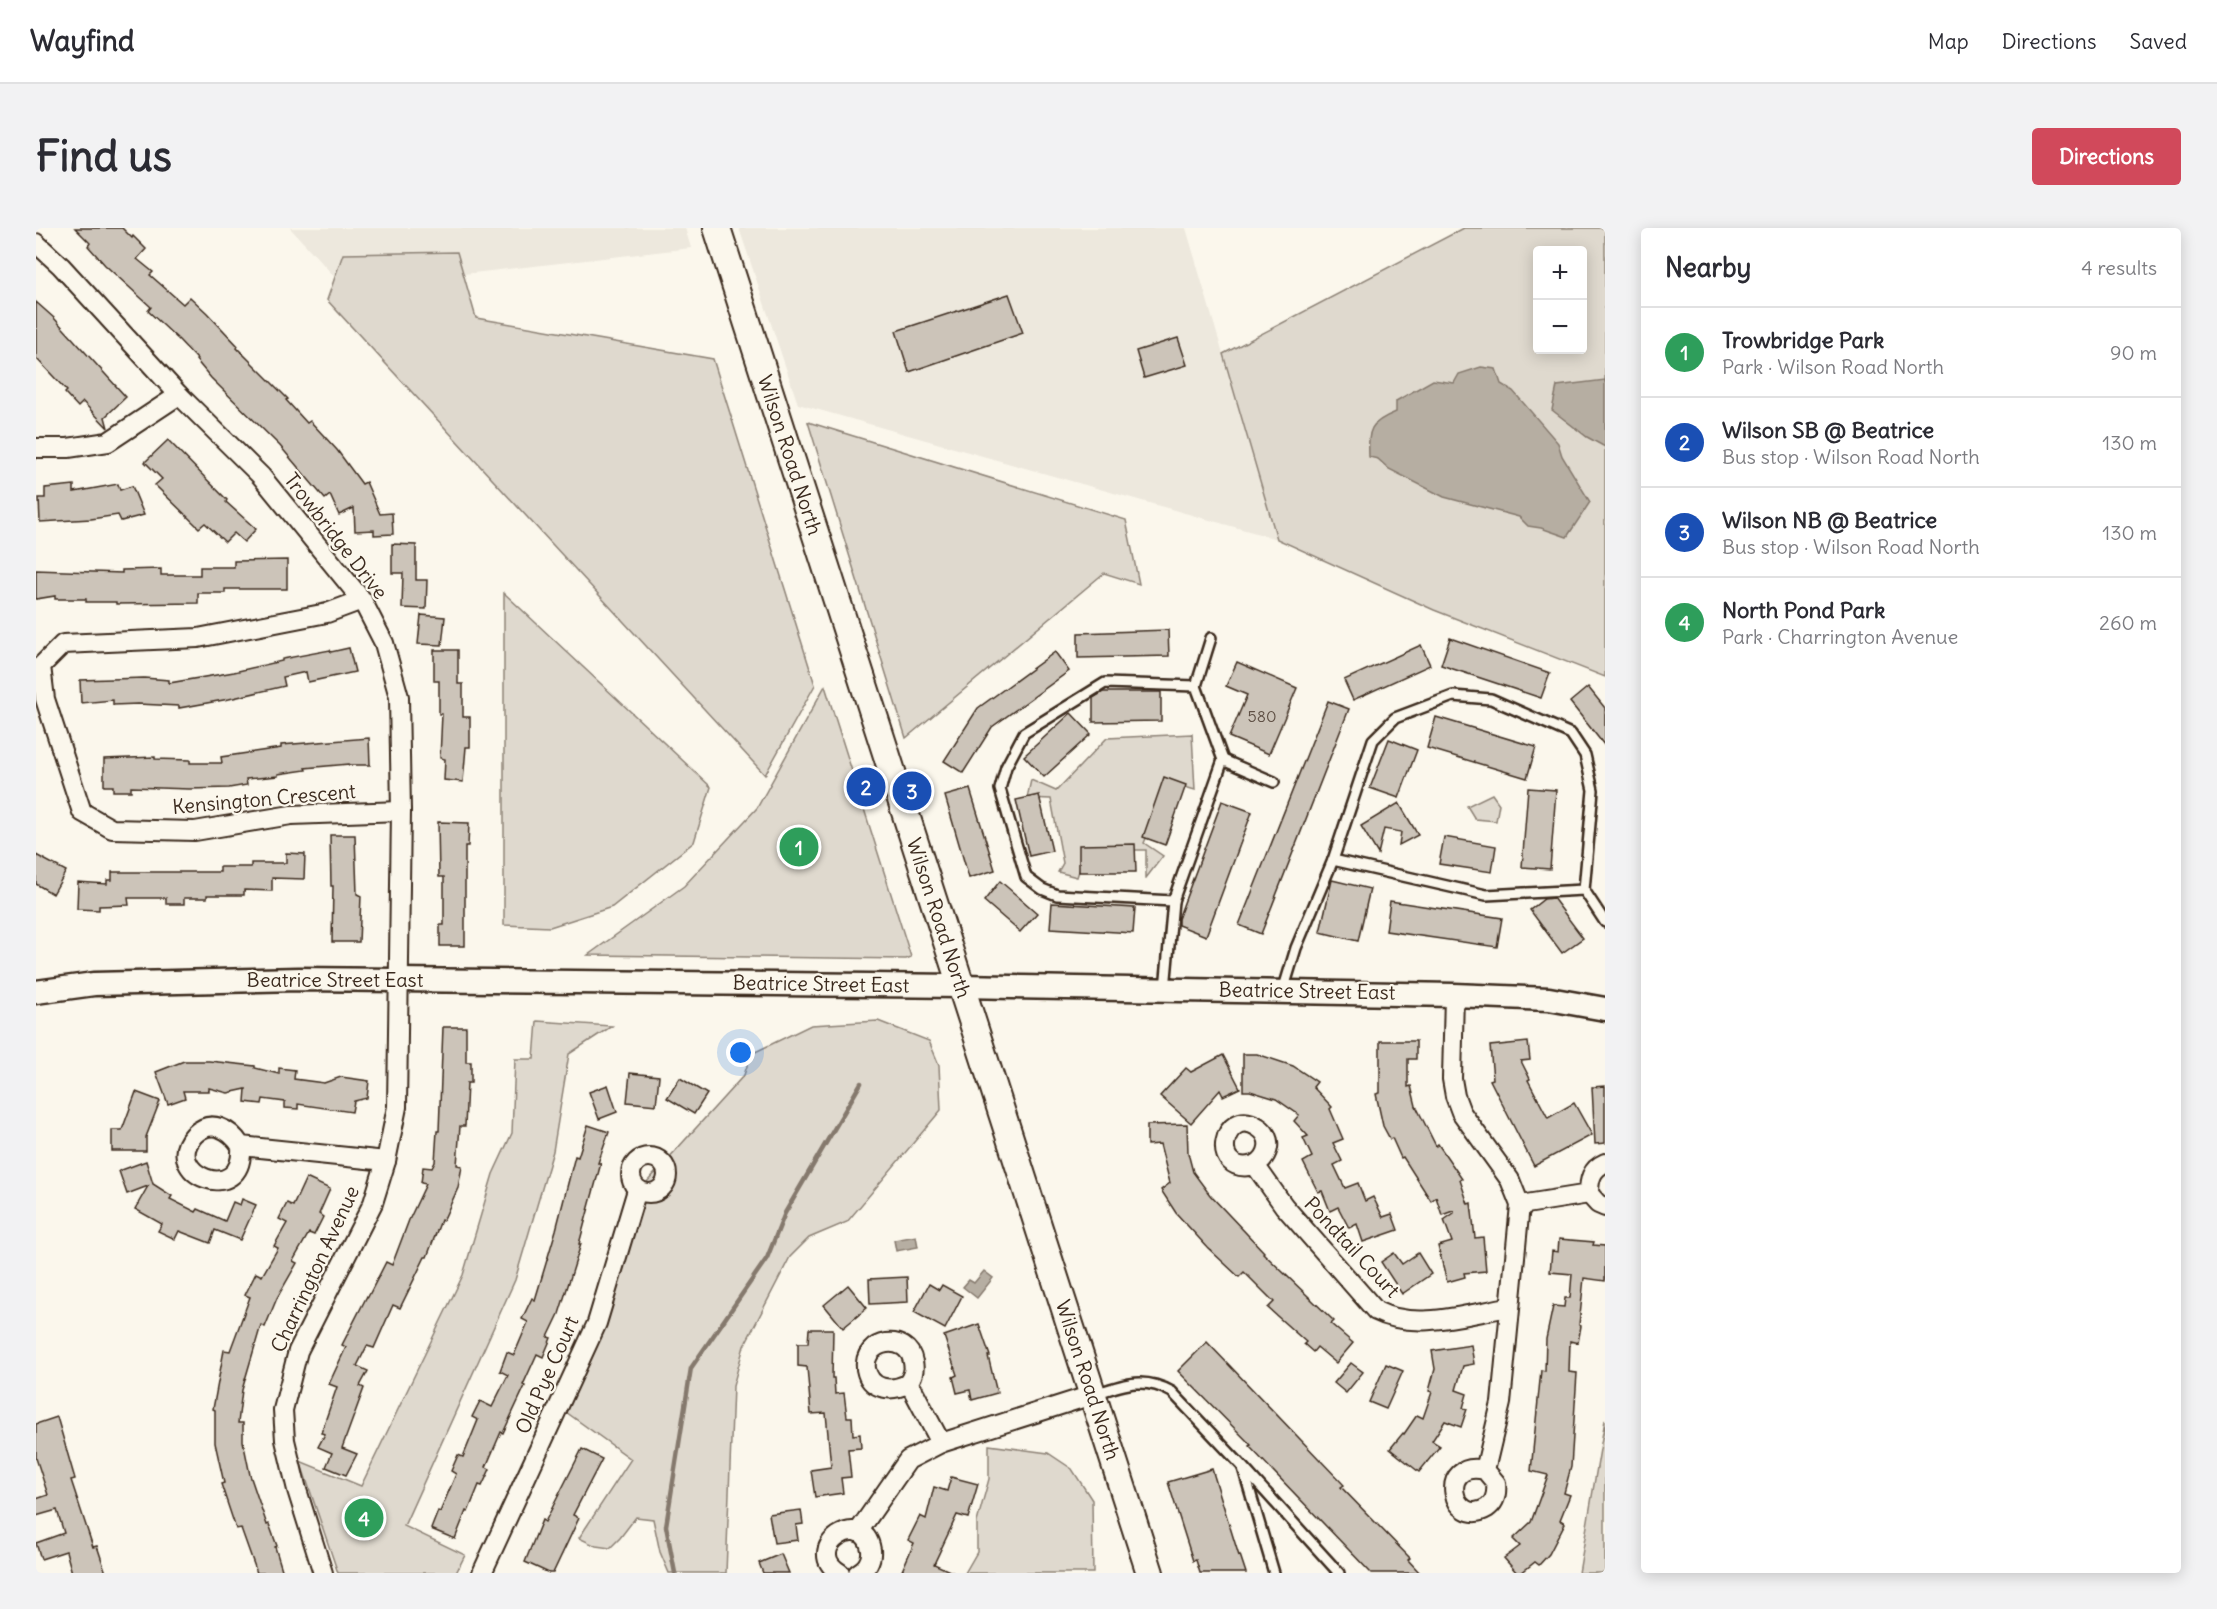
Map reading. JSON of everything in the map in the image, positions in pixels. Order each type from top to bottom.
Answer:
[{"type":"main road","name":"Wilson Road North","points":[[717,228],[1150,1573]]},
{"type":"street","name":"Trowbridge Drive","points":[[36,243],[61,266],[179,395],[261,476],[362,600],[384,643],[399,697],[401,811],[399,980]]},
{"type":"street","points":[[36,448],[68,448],[108,442],[179,395]]},
{"type":"street","name":"Kensington Crescent","points":[[362,600],[327,613],[198,638],[63,644],[41,666],[45,699],[82,812],[111,829],[195,831],[291,815],[401,811]]},
{"type":"street","name":"Beatrice Street East","points":[[36,992],[94,984],[287,979],[961,986],[1454,994],[1549,999],[1605,1009]]},
{"type":"street","name":"Charrington Avenue","points":[[323,1573],[287,1450],[283,1410],[298,1351],[373,1203],[386,1161],[397,1107],[399,980]]},
{"type":"street","points":[[1454,994],[1452,1079],[1455,1096],[1461,1112],[1510,1180],[1520,1205],[1501,1403],[1485,1470]]},
{"type":"street","points":[[241,1146],[386,1161]]},
{"type":"street","points":[[1605,1163],[1594,1170],[1590,1176],[1589,1194],[1598,1204],[1605,1207]]},
{"type":"street","name":"Pondtail Court","points":[[1255,1165],[1284,1206],[1376,1311],[1391,1318],[1410,1320],[1455,1316],[1509,1307]]},
{"type":"street","name":"Old Pye Court","points":[[482,1573],[597,1323],[637,1190]]},
{"type":"street","points":[[1520,1205],[1589,1194]]},
{"type":"street","points":[[907,1384],[913,1390],[941,1443]]},
{"type":"street","points":[[858,1532],[908,1460],[941,1443],[1092,1395]]},
{"type":"street","points":[[840,1573],[830,1564],[827,1551],[829,1544],[839,1534],[847,1531],[858,1532],[867,1540],[871,1554],[866,1567],[858,1573]]},
{"type":"lane","points":[[1165,989],[1173,901],[1223,760],[1196,686],[1211,638]]},
{"type":"lane","points":[[1173,901],[1057,895],[1042,889],[1026,877],[1000,789],[1006,767],[1024,733],[1105,683],[1196,686]]},
{"type":"lane","points":[[1283,991],[1296,948],[1333,860],[1373,740],[1395,718],[1454,696],[1491,699],[1571,734],[1585,755],[1593,790],[1584,890],[1605,922]]},
{"type":"lane","points":[[1223,760],[1274,782]]},
{"type":"lane","points":[[1333,860],[1486,895],[1584,890]]},
{"type":"lane","points":[[1092,1395],[1142,1381],[1159,1384],[1172,1392],[1339,1573]]},
{"type":"lane","points":[[1242,1466],[1274,1573]]},
{"type":"shaded area","points":[[290,228],[685,228],[691,248],[464,274],[354,298]]},
{"type":"shaded area","points":[[739,228],[1186,228],[1277,539],[798,404]]},
{"type":"shaded area","points":[[1464,228],[1605,228],[1605,677],[1434,610],[1277,539],[1223,354]]},
{"type":"shaded area","points":[[457,252],[476,318],[713,359],[815,685],[765,775],[327,300],[343,254]]},
{"type":"shaded area","points":[[1481,367],[1496,369],[1501,384],[1513,391],[1558,443],[1562,456],[1590,502],[1567,537],[1528,526],[1519,517],[1444,497],[1389,469],[1378,459],[1369,457],[1372,428],[1380,420],[1396,412],[1396,401],[1433,380],[1454,383],[1459,374]]},
{"type":"shaded area","points":[[1605,380],[1605,447],[1587,437],[1552,410],[1557,386]]},
{"type":"shaded area","points":[[808,422],[1126,520],[1139,584],[1104,573],[906,738]]},
{"type":"shaded area","points":[[504,593],[711,787],[694,842],[612,907],[550,927],[504,925]]},
{"type":"shaded area","points":[[825,686],[911,957],[906,959],[588,955],[684,886],[757,808]]},
{"type":"shaded area","points":[[1192,734],[1195,790],[1171,783],[1144,843],[1163,856],[1146,878],[1146,850],[1086,850],[1077,877],[1058,872],[1063,863],[1051,799],[1027,798],[1031,780],[1056,791],[1107,738]]},
{"type":"shaded area","points":[[1492,794],[1499,804],[1496,821],[1475,819],[1467,806]]},
{"type":"shaded area","points":[[537,1021],[612,1026],[569,1054],[553,1151],[515,1280],[404,1526],[465,1555],[456,1573],[338,1573],[300,1461],[361,1486],[463,1275],[493,1174],[512,1133],[515,1059],[534,1059]]},
{"type":"shaded area","points":[[878,1021],[929,1041],[939,1065],[941,1110],[847,1222],[809,1238],[790,1257],[744,1346],[733,1386],[726,1573],[669,1573],[660,1552],[653,1519],[636,1517],[610,1548],[596,1546],[579,1538],[631,1459],[559,1407],[637,1193],[744,1075],[751,1054],[811,1025]]},
{"type":"shaded area","points":[[916,1236],[918,1247],[896,1251],[894,1240]]},
{"type":"shaded area","points":[[984,1271],[993,1278],[977,1298],[963,1287],[969,1280],[974,1283]]},
{"type":"shaded area","points":[[1605,1420],[1605,1573],[1579,1573]]},
{"type":"shaded area","points":[[989,1445],[1048,1453],[1072,1469],[1092,1500],[1093,1573],[965,1573],[977,1552],[977,1522],[989,1479]]},
{"type":"building","points":[[75,228],[122,228],[132,238],[133,236],[146,249],[137,259],[153,272],[150,275],[183,304],[190,297],[207,313],[238,346],[237,348],[288,399],[286,400],[307,423],[310,421],[337,450],[362,484],[366,482],[380,514],[392,513],[393,534],[374,535],[374,530],[355,531],[354,508],[339,515],[330,495],[325,499],[280,446],[211,378],[179,340],[148,311],[151,307],[105,265],[88,246],[90,243]]},
{"type":"building","points":[[1009,294],[1023,333],[909,372],[896,331]]},
{"type":"building","points":[[36,302],[54,318],[126,397],[105,417],[108,428],[83,402],[78,407],[65,393],[67,391],[36,358]]},
{"type":"building","points":[[1178,338],[1187,365],[1144,378],[1136,351]]},
{"type":"building","points":[[168,440],[227,500],[226,502],[256,529],[244,542],[234,533],[225,542],[205,523],[199,528],[155,485],[162,479],[145,462]]},
{"type":"building","points":[[118,484],[120,490],[132,486],[144,515],[121,521],[118,515],[40,522],[39,498],[45,498],[45,488],[74,485],[74,492]]},
{"type":"building","points":[[392,544],[416,545],[416,580],[427,580],[426,609],[402,608],[403,573],[392,573]]},
{"type":"building","points":[[287,560],[287,589],[225,589],[225,593],[198,593],[198,603],[116,604],[116,602],[86,602],[86,599],[55,599],[55,596],[36,599],[36,570],[122,573],[122,570],[161,569],[161,575],[200,575],[200,567],[234,567],[234,561]]},
{"type":"building","points":[[421,615],[445,617],[442,645],[418,644]]},
{"type":"building","points":[[1168,630],[1169,656],[1078,658],[1078,633]]},
{"type":"building","points":[[1450,638],[1550,673],[1541,698],[1441,665]]},
{"type":"building","points":[[1421,645],[1430,665],[1353,700],[1344,680]]},
{"type":"building","points":[[349,648],[355,672],[308,682],[306,672],[283,677],[285,686],[229,699],[179,708],[179,706],[138,704],[113,705],[113,700],[81,703],[80,680],[144,678],[169,680],[169,683],[234,672],[282,661],[282,659]]},
{"type":"building","points":[[434,650],[458,650],[458,684],[463,684],[463,717],[470,717],[470,747],[466,747],[463,782],[444,780],[445,759],[440,758],[442,714],[439,714],[439,681],[434,681]]},
{"type":"building","points":[[1055,652],[1069,671],[992,727],[963,773],[944,761],[978,708]]},
{"type":"building","points":[[1237,662],[1297,688],[1269,754],[1229,737],[1247,695],[1226,686]]},
{"type":"building","points":[[1588,687],[1605,708],[1605,746],[1570,702]]},
{"type":"building","points":[[1103,692],[1161,692],[1161,721],[1093,722],[1093,698]]},
{"type":"building","points":[[1328,701],[1349,709],[1261,934],[1239,925]]},
{"type":"building","points":[[1071,713],[1091,734],[1044,777],[1024,756]]},
{"type":"building","points":[[1436,717],[1536,747],[1527,778],[1427,748]]},
{"type":"building","points":[[369,738],[370,765],[349,764],[305,768],[306,770],[278,774],[278,776],[246,779],[247,785],[229,788],[131,787],[131,791],[113,791],[113,786],[104,786],[104,759],[155,757],[155,759],[190,760],[190,763],[222,763],[221,757],[281,748],[281,745]]},
{"type":"building","points":[[1389,739],[1417,750],[1399,798],[1370,788]]},
{"type":"building","points":[[1164,777],[1186,785],[1165,845],[1143,837]]},
{"type":"building","points":[[1528,788],[1556,790],[1550,869],[1522,867]]},
{"type":"building","points":[[970,789],[995,870],[969,878],[945,796]]},
{"type":"building","points":[[1039,795],[1052,851],[1029,856],[1016,800]]},
{"type":"building","points":[[1222,801],[1252,812],[1206,936],[1178,925],[1178,919]]},
{"type":"building","points":[[1399,803],[1418,835],[1399,845],[1401,832],[1384,829],[1378,854],[1361,826]]},
{"type":"building","points":[[438,822],[469,823],[468,846],[465,846],[465,946],[440,946],[440,925],[444,925],[444,877],[439,877]]},
{"type":"building","points":[[330,835],[355,835],[357,894],[361,896],[359,942],[332,942],[333,886],[331,886]]},
{"type":"building","points":[[1444,837],[1496,846],[1492,872],[1439,864]]},
{"type":"building","points":[[1135,844],[1136,872],[1079,872],[1079,845]]},
{"type":"building","points":[[286,853],[305,854],[304,879],[272,878],[272,891],[244,890],[244,895],[207,895],[207,898],[184,898],[184,904],[166,904],[166,898],[128,898],[129,905],[99,906],[99,910],[77,909],[78,882],[107,884],[107,880],[112,880],[112,872],[220,872],[220,867],[251,867],[251,863],[286,863]]},
{"type":"building","points":[[36,855],[66,871],[53,894],[36,884]]},
{"type":"building","points":[[1332,880],[1370,889],[1358,941],[1320,932]]},
{"type":"building","points":[[1000,881],[1037,913],[1020,932],[984,901]]},
{"type":"building","points":[[1553,898],[1583,938],[1562,953],[1530,910],[1544,899]]},
{"type":"building","points":[[1390,901],[1502,918],[1497,947],[1386,931]]},
{"type":"building","points":[[1052,903],[1135,908],[1133,933],[1050,928]]},
{"type":"building","points":[[443,1027],[466,1027],[466,1062],[471,1062],[471,1083],[467,1083],[465,1126],[460,1126],[457,1165],[462,1166],[458,1188],[443,1221],[441,1220],[427,1257],[400,1308],[393,1305],[374,1348],[367,1346],[357,1366],[368,1371],[360,1386],[364,1388],[342,1448],[357,1454],[346,1475],[326,1467],[332,1453],[318,1447],[325,1434],[321,1433],[337,1387],[329,1384],[346,1347],[342,1345],[367,1296],[386,1262],[392,1265],[426,1184],[421,1183],[423,1167],[432,1168],[435,1162],[437,1131],[439,1131]]},
{"type":"building","points":[[1380,1041],[1416,1041],[1416,1059],[1408,1059],[1408,1087],[1411,1086],[1416,1106],[1436,1146],[1438,1144],[1462,1179],[1460,1180],[1468,1204],[1471,1203],[1475,1238],[1483,1237],[1486,1271],[1464,1273],[1465,1277],[1447,1282],[1438,1246],[1452,1242],[1444,1220],[1454,1213],[1453,1211],[1442,1215],[1436,1197],[1431,1201],[1403,1157],[1401,1158],[1392,1138],[1390,1139],[1383,1126],[1376,1094],[1380,1093]]},
{"type":"building","points":[[1528,1042],[1530,1060],[1521,1061],[1530,1079],[1528,1080],[1548,1118],[1574,1103],[1592,1135],[1534,1166],[1490,1080],[1493,1079],[1490,1046]]},
{"type":"building","points":[[1243,1054],[1257,1054],[1293,1066],[1317,1082],[1313,1087],[1332,1107],[1330,1109],[1343,1139],[1333,1143],[1342,1161],[1334,1165],[1345,1188],[1358,1183],[1365,1201],[1373,1197],[1383,1217],[1392,1214],[1398,1230],[1363,1242],[1357,1224],[1349,1228],[1338,1207],[1330,1211],[1322,1191],[1318,1192],[1303,1162],[1312,1157],[1303,1138],[1308,1136],[1294,1121],[1299,1115],[1276,1099],[1243,1091]]},
{"type":"building","points":[[1223,1055],[1240,1088],[1223,1096],[1220,1090],[1191,1123],[1160,1096],[1186,1068],[1191,1072]]},
{"type":"building","points":[[184,1061],[255,1066],[255,1068],[279,1074],[279,1068],[295,1070],[294,1079],[324,1083],[341,1077],[369,1081],[367,1098],[354,1101],[352,1112],[298,1104],[298,1109],[285,1108],[285,1102],[263,1099],[262,1104],[245,1102],[246,1089],[228,1093],[209,1088],[209,1091],[183,1091],[185,1098],[168,1104],[156,1072]]},
{"type":"building","points":[[630,1073],[659,1076],[656,1105],[627,1102]]},
{"type":"building","points":[[680,1078],[707,1094],[694,1114],[667,1098]]},
{"type":"building","points":[[608,1085],[617,1112],[599,1119],[589,1092]]},
{"type":"building","points":[[1605,1086],[1605,1143],[1595,1144],[1592,1087]]},
{"type":"building","points":[[136,1092],[160,1101],[146,1137],[146,1151],[112,1151],[112,1130],[122,1130]]},
{"type":"building","points":[[1187,1124],[1188,1153],[1193,1172],[1210,1195],[1263,1253],[1334,1321],[1331,1324],[1353,1343],[1336,1363],[1317,1347],[1313,1352],[1304,1344],[1306,1342],[1268,1308],[1274,1302],[1244,1272],[1239,1277],[1208,1248],[1176,1213],[1161,1190],[1170,1183],[1160,1144],[1147,1145],[1147,1125]]},
{"type":"building","points":[[588,1125],[609,1132],[598,1163],[601,1163],[579,1244],[581,1244],[559,1314],[548,1337],[551,1338],[543,1357],[537,1354],[523,1385],[525,1386],[486,1467],[490,1469],[482,1486],[479,1485],[468,1512],[466,1511],[455,1539],[431,1529],[456,1474],[451,1471],[458,1455],[463,1457],[478,1420],[472,1417],[480,1401],[492,1407],[508,1375],[500,1371],[507,1352],[514,1355],[528,1322],[522,1319],[532,1298],[535,1300],[575,1156],[578,1157]]},
{"type":"building","points":[[146,1161],[153,1184],[172,1196],[170,1199],[196,1212],[198,1209],[225,1221],[233,1202],[240,1205],[242,1199],[256,1205],[240,1240],[215,1230],[210,1243],[179,1231],[175,1239],[158,1231],[162,1224],[135,1209],[148,1186],[127,1194],[119,1171]]},
{"type":"building","points":[[306,1178],[330,1189],[319,1214],[323,1217],[314,1235],[309,1233],[293,1261],[297,1263],[277,1298],[265,1327],[261,1325],[242,1390],[238,1423],[243,1423],[243,1441],[250,1475],[267,1525],[269,1524],[277,1546],[275,1547],[283,1573],[257,1573],[241,1528],[236,1529],[221,1484],[224,1483],[215,1443],[215,1410],[213,1409],[224,1350],[230,1351],[250,1297],[245,1295],[256,1273],[262,1276],[278,1248],[274,1246],[287,1223],[279,1219],[287,1203],[293,1206]]},
{"type":"building","points":[[1559,1239],[1594,1242],[1593,1245],[1605,1246],[1605,1281],[1584,1278],[1578,1343],[1570,1341],[1569,1372],[1577,1373],[1571,1467],[1564,1493],[1570,1495],[1560,1520],[1565,1523],[1549,1554],[1539,1565],[1535,1562],[1521,1573],[1517,1573],[1504,1558],[1520,1546],[1513,1539],[1531,1522],[1548,1475],[1531,1471],[1541,1370],[1545,1371],[1546,1339],[1553,1306],[1564,1307],[1565,1298],[1570,1298],[1572,1274],[1550,1272],[1552,1251],[1558,1252]]},
{"type":"building","points":[[1394,1253],[1402,1264],[1418,1253],[1431,1274],[1402,1294],[1381,1262]]},
{"type":"building","points":[[907,1277],[908,1302],[870,1304],[869,1279]]},
{"type":"building","points":[[929,1284],[939,1290],[942,1285],[962,1296],[945,1329],[914,1312]]},
{"type":"building","points":[[848,1285],[867,1308],[843,1328],[824,1305]]},
{"type":"building","points":[[979,1324],[990,1356],[988,1356],[997,1393],[972,1400],[970,1390],[957,1393],[953,1377],[957,1375],[944,1336]]},
{"type":"building","points":[[809,1329],[833,1329],[832,1378],[834,1378],[835,1394],[844,1393],[847,1417],[852,1417],[853,1435],[860,1434],[861,1448],[848,1449],[851,1477],[841,1478],[843,1493],[815,1497],[811,1470],[831,1467],[826,1413],[811,1414],[807,1367],[798,1366],[798,1343],[808,1343]]},
{"type":"building","points":[[1207,1342],[1344,1485],[1341,1487],[1410,1558],[1408,1560],[1420,1573],[1371,1573],[1178,1371]]},
{"type":"building","points":[[1471,1345],[1474,1364],[1463,1366],[1456,1390],[1467,1394],[1463,1408],[1467,1409],[1461,1427],[1445,1421],[1432,1441],[1440,1446],[1419,1472],[1390,1449],[1417,1415],[1423,1418],[1432,1392],[1429,1391],[1435,1369],[1432,1351]]},
{"type":"building","points":[[1351,1363],[1363,1372],[1346,1393],[1334,1383]]},
{"type":"building","points":[[1386,1364],[1403,1371],[1386,1409],[1369,1402]]},
{"type":"building","points":[[57,1417],[75,1479],[71,1480],[93,1547],[97,1546],[106,1573],[72,1573],[66,1551],[41,1559],[36,1543],[64,1533],[57,1510],[36,1516],[36,1499],[48,1495],[36,1458],[36,1424]]},
{"type":"building","points":[[582,1449],[602,1459],[573,1515],[579,1518],[553,1573],[549,1573],[525,1562],[542,1520],[545,1522]]},
{"type":"building","points":[[1212,1469],[1246,1573],[1200,1573],[1196,1560],[1193,1561],[1168,1482]]},
{"type":"building","points":[[951,1477],[978,1484],[968,1518],[957,1515],[934,1564],[954,1573],[901,1573],[914,1543],[908,1540],[920,1516],[926,1519],[934,1487],[947,1491]]},
{"type":"building","points":[[801,1510],[803,1524],[796,1525],[798,1540],[774,1543],[769,1514]]},
{"type":"building","points":[[781,1554],[789,1573],[763,1573],[759,1563]]},
{"type":"waterway","points":[[675,1573],[666,1526],[691,1368],[767,1258],[785,1213],[861,1083]]},
{"type":"place","name":"Wilson SB @ Beatrice","points":[[866,787]]},
{"type":"place","name":"Wilson NB @ Beatrice","points":[[912,791]]},
{"type":"place","name":"Trowbridge Park","points":[[799,847]]},
{"type":"place","name":"North Pond Park","points":[[364,1518]]}]
